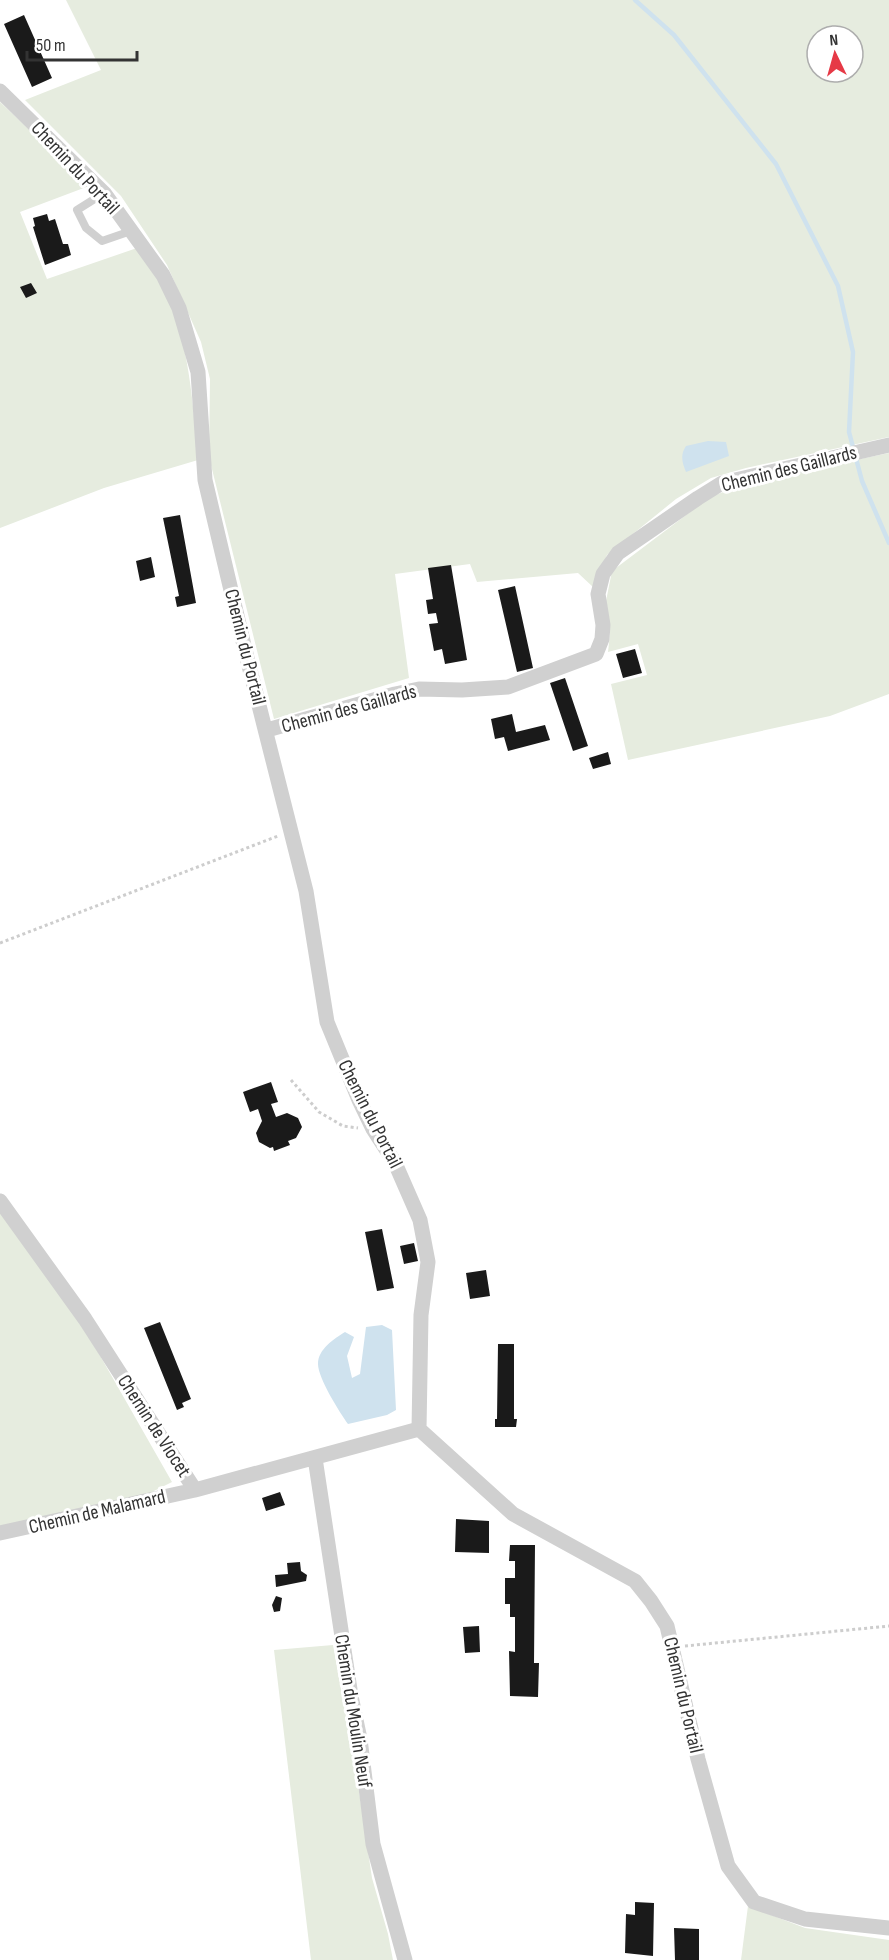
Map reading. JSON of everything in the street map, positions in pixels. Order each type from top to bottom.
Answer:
[{"type":"street","name":"Chemin du Portail","points":[[0,91],[104,193],[163,275],[179,308],[198,372],[205,480],[306,891],[327,1023],[359,1100],[373,1129],[395,1162],[420,1220],[428,1262],[421,1315],[419,1429],[513,1514],[635,1581],[651,1601],[667,1626],[698,1759],[728,1866],[754,1902],[805,1919],[889,1928]]},
{"type":"street","name":"Chemin des Gaillards","points":[[267,730],[419,689],[462,690],[508,687],[596,654],[602,639],[603,625],[598,594],[603,574],[618,553],[722,483],[889,445]]},
{"type":"street","name":"Chemin de Viocet","points":[[0,1201],[85,1319],[195,1490],[419,1429]]},
{"type":"street","name":"Chemin du Moulin Neuf","points":[[315,1458],[351,1696],[360,1739],[373,1844],[405,1960]]},
{"type":"street","name":"Chemin de Malamard","points":[[0,1533],[195,1490]]},
{"type":"lane","points":[[104,193],[77,210],[86,228],[102,241],[131,231]]},
{"type":"path","points":[[0,943],[290,832]]},
{"type":"path","points":[[291,1080],[319,1112],[343,1126],[373,1129]]},
{"type":"path","points":[[672,1647],[889,1626]]},
{"type":"shaded area","points":[[66,0],[889,0],[889,437],[746,468],[711,478],[676,499],[607,555],[593,587],[578,573],[477,582],[470,564],[395,574],[409,678],[274,719],[209,457],[210,379],[201,342],[167,265],[121,196],[25,100],[101,70]]},
{"type":"shaded area","points":[[0,102],[89,186],[20,212],[47,279],[137,248],[164,287],[184,350],[192,394],[198,460],[104,488],[0,528]]},
{"type":"shaded area","points":[[889,453],[889,694],[830,716],[628,760],[611,684],[647,675],[638,644],[608,652],[610,634],[606,601],[612,571],[710,497],[750,482]]},
{"type":"shaded area","points":[[0,1210],[78,1317],[172,1482],[148,1494],[0,1527]]},
{"type":"shaded area","points":[[333,1645],[372,1878],[393,1960],[311,1960],[274,1650]]},
{"type":"shaded area","points":[[748,1906],[805,1928],[889,1940],[889,1960],[741,1960]]},
{"type":"water","points":[[708,441],[726,442],[729,456],[686,472],[682,459],[686,446]]},
{"type":"water","points":[[382,1325],[392,1330],[396,1410],[387,1415],[348,1424],[325,1386],[319,1370],[319,1359],[327,1345],[345,1332],[354,1337],[347,1356],[352,1378],[360,1374],[366,1327]]},
{"type":"building","points":[[24,15],[52,78],[32,87],[4,24]]},
{"type":"building","points":[[47,214],[49,221],[55,219],[63,244],[68,244],[71,255],[45,265],[33,227],[35,226],[33,218]]},
{"type":"building","points":[[31,283],[37,293],[26,298],[20,287]]},
{"type":"building","points":[[180,515],[196,603],[177,607],[175,597],[179,596],[163,518]]},
{"type":"building","points":[[151,557],[155,577],[140,581],[136,561]]},
{"type":"building","points":[[451,565],[467,660],[445,664],[442,649],[434,651],[429,624],[438,623],[436,613],[428,614],[426,600],[433,599],[428,568]]},
{"type":"building","points":[[515,586],[533,668],[517,672],[498,590]]},
{"type":"building","points":[[635,649],[642,673],[623,678],[616,654]]},
{"type":"building","points":[[565,678],[588,746],[573,751],[550,683]]},
{"type":"building","points":[[512,714],[516,732],[545,725],[550,740],[508,751],[504,737],[495,739],[491,719]]},
{"type":"building","points":[[608,752],[611,764],[593,769],[589,758]]},
{"type":"building","points":[[271,1082],[278,1102],[271,1104],[276,1117],[287,1113],[298,1118],[302,1127],[296,1138],[288,1141],[290,1145],[274,1151],[273,1147],[270,1148],[259,1142],[256,1133],[262,1121],[258,1109],[250,1112],[243,1092]]},
{"type":"building","points":[[382,1229],[394,1288],[377,1291],[365,1232]]},
{"type":"building","points":[[414,1243],[418,1261],[404,1264],[400,1246]]},
{"type":"building","points":[[486,1270],[490,1296],[470,1299],[466,1273]]},
{"type":"building","points":[[160,1322],[191,1399],[182,1403],[184,1407],[177,1410],[144,1328]]},
{"type":"building","points":[[498,1344],[514,1344],[514,1419],[517,1419],[516,1427],[495,1427]]},
{"type":"building","points":[[280,1492],[285,1505],[266,1511],[262,1498]]},
{"type":"building","points":[[456,1519],[489,1521],[489,1553],[455,1552]]},
{"type":"building","points":[[510,1545],[535,1545],[534,1663],[539,1663],[538,1697],[510,1696],[509,1651],[515,1652],[515,1617],[510,1617],[510,1604],[505,1604],[505,1578],[515,1578],[515,1561],[509,1561]]},
{"type":"building","points":[[300,1562],[301,1571],[307,1575],[306,1581],[276,1587],[275,1575],[288,1574],[287,1563]]},
{"type":"building","points":[[276,1596],[282,1598],[280,1611],[274,1612],[272,1605]]},
{"type":"building","points":[[479,1626],[480,1652],[465,1653],[463,1627]]},
{"type":"building","points":[[635,1902],[654,1903],[653,1956],[625,1953],[626,1914],[635,1915]]},
{"type":"building","points":[[674,1928],[699,1929],[699,1960],[675,1960]]},
{"type":"waterway","points":[[635,0],[674,35],[776,164],[838,286],[853,352],[849,432],[862,481],[889,543]]}]
